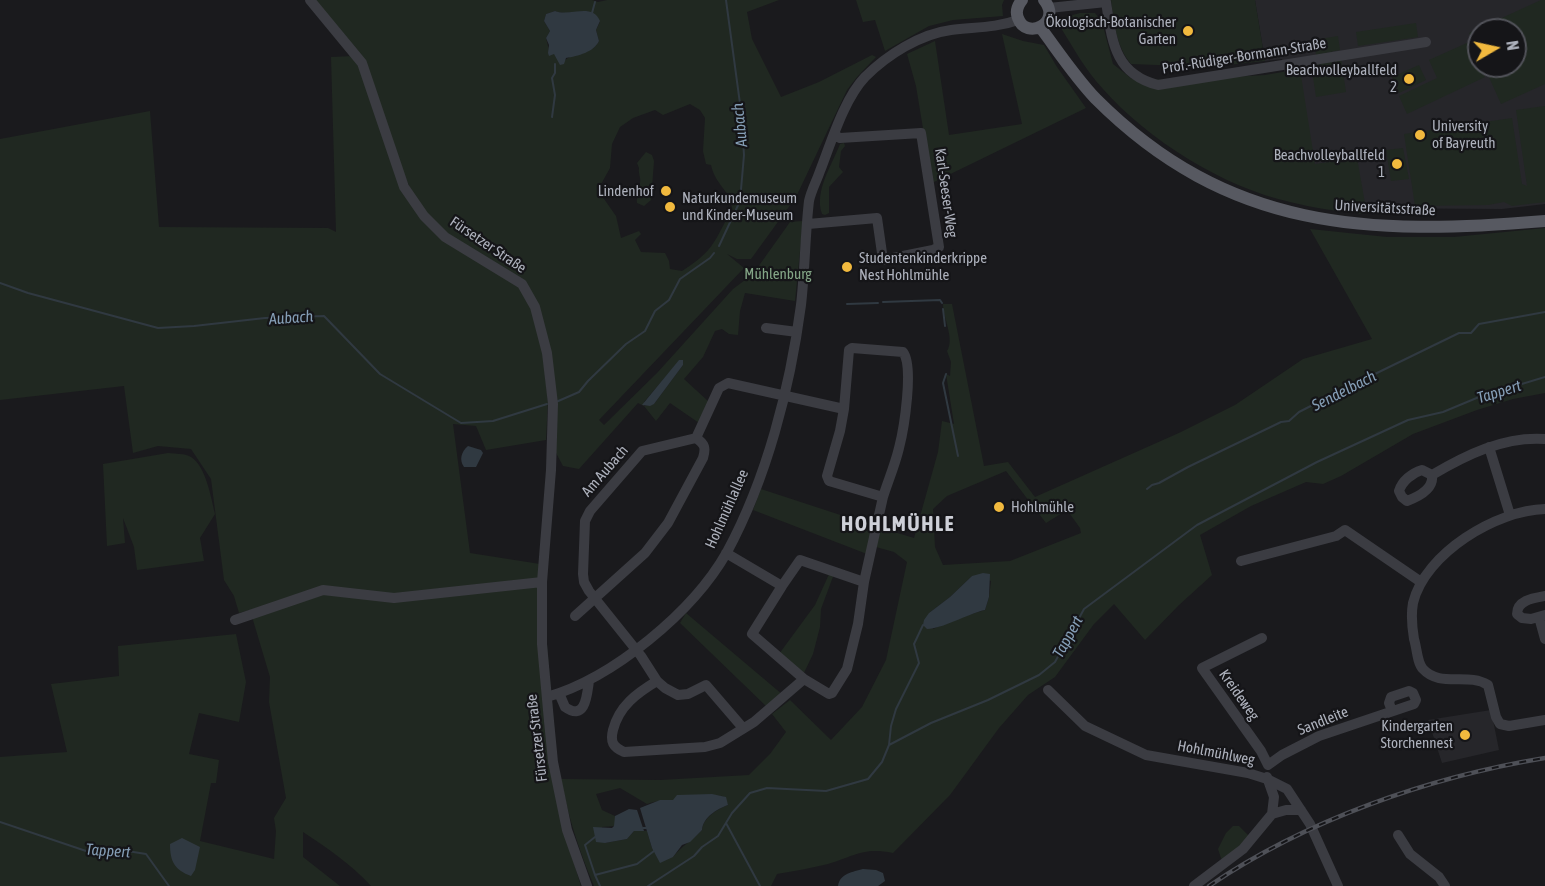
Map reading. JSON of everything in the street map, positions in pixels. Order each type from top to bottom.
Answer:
[{"type":"main road","points":[[1022,0],[1017,10],[1018,20],[1030,28],[1040,27],[1048,17],[1046,4]]},
{"type":"main road","name":"Universitätsstraße","points":[[1040,27],[1074,74],[1095,98],[1133,133],[1207,182],[1238,196],[1279,210],[1330,221],[1385,226],[1452,227],[1545,221]]},
{"type":"street","name":"Fürsetzer Straße","points":[[310,0],[362,63],[404,187],[424,216],[445,237],[522,284],[535,306],[547,353],[553,404],[542,582],[542,644],[553,762],[559,795],[573,851],[587,886]]},
{"type":"street","name":"Prof.-Rüdiger-Bormann-Straße","points":[[1046,4],[1106,2],[1113,42],[1122,63],[1142,81],[1158,85],[1426,42]]},
{"type":"street","name":"Hohlmühlallee","points":[[547,697],[589,681],[636,650],[686,605],[726,553],[758,481],[785,395],[797,332],[809,198],[834,135],[864,78],[916,40],[933,34],[985,28],[1018,20]]},
{"type":"street","name":"Karl-Seeser-Weg","points":[[808,224],[878,218],[883,260],[939,247],[921,133],[840,138],[834,135]]},
{"type":"street","points":[[766,328],[797,332]]},
{"type":"street","points":[[864,582],[800,560],[752,634],[804,680],[825,693],[832,693],[847,669],[883,497],[899,448],[908,388],[907,357],[903,352],[852,348],[849,351],[844,409],[827,476],[829,480],[883,497]]},
{"type":"street","points":[[574,616],[645,553],[668,523],[703,458],[706,449],[704,443],[696,438],[719,388],[728,383],[844,409]]},
{"type":"street","name":"Am Aubach","points":[[657,681],[584,582],[585,521],[590,511],[642,451],[696,438]]},
{"type":"street","points":[[1432,475],[1460,459],[1489,447],[1525,440],[1545,439]]},
{"type":"street","points":[[1489,447],[1510,515]]},
{"type":"street","points":[[1545,509],[1510,515],[1474,532],[1456,545],[1421,582],[1413,603],[1412,624],[1421,667],[1429,675],[1442,679],[1470,678],[1488,685],[1500,724],[1509,726],[1545,720]]},
{"type":"street","points":[[1241,561],[1336,536],[1345,530],[1421,582]]},
{"type":"street","points":[[726,553],[783,586]]},
{"type":"street","points":[[235,620],[323,590],[394,598],[542,582]]},
{"type":"street","points":[[1545,596],[1523,602],[1516,610],[1522,618],[1542,616],[1545,639]]},
{"type":"street","name":"Kreideweg","points":[[1262,638],[1202,668],[1261,751],[1268,765]]},
{"type":"street","points":[[743,728],[706,685],[688,694],[678,695],[657,681],[640,691],[624,705],[617,716],[612,743],[616,749],[624,752],[705,747],[720,743],[743,728],[770,710],[804,680]]},
{"type":"street","points":[[560,693],[565,707],[573,711],[578,710],[586,702],[589,681]]},
{"type":"street","name":"Hohlmühlweg","points":[[1048,690],[1085,726],[1146,755],[1248,772],[1287,789],[1310,824],[1338,886]]},
{"type":"street","name":"Sandleite","points":[[1268,765],[1319,736],[1392,711]]},
{"type":"street","points":[[1194,886],[1243,849],[1272,814],[1274,797],[1268,779],[1268,765]]},
{"type":"street","points":[[1272,814],[1286,810],[1301,810]]},
{"type":"street","points":[[1398,835],[1410,854],[1439,877],[1445,886]]},
{"type":"shaded area","name":"University of Bayreuth","points":[[1255,0],[1545,0],[1545,204],[1502,209],[1353,208],[1306,203],[1282,59],[1265,61]]},
{"type":"shaded area","points":[[555,11],[592,12],[600,21],[596,30],[599,41],[597,45],[585,53],[566,58],[564,64],[560,65],[554,54],[549,56],[549,45],[546,38],[550,31],[544,21],[546,14]]},
{"type":"shaded area","points":[[679,360],[683,360],[683,365],[654,404],[642,405]]},
{"type":"shaded area","points":[[468,446],[481,450],[483,453],[476,467],[464,467],[462,464],[461,456]]},
{"type":"shaded area","points":[[990,574],[989,597],[985,610],[933,628],[927,629],[923,625],[929,613],[972,576]]},
{"type":"shaded area","name":"Kindergarten Storchennest","points":[[1491,710],[1499,750],[1442,763],[1428,720]]},
{"type":"shaded area","points":[[712,794],[726,797],[728,805],[711,814],[702,830],[690,842],[682,845],[673,857],[660,863],[652,848],[640,808],[660,800],[673,800],[677,795]]},
{"type":"shaded area","points":[[629,809],[637,810],[644,831],[634,831],[627,839],[605,843],[596,842],[593,827],[612,828],[615,816]]},
{"type":"shaded area","points":[[182,838],[200,847],[195,870],[191,876],[177,868],[171,856],[170,844]]},
{"type":"shaded area","points":[[863,869],[883,873],[885,881],[878,886],[838,886],[841,878]]},
{"type":"green space","name":"Mühlenburg","points":[[310,0],[592,0],[598,2],[607,0],[779,0],[747,12],[752,39],[781,97],[819,82],[872,55],[876,57],[847,90],[796,197],[751,259],[737,259],[727,254],[744,268],[599,420],[604,425],[657,373],[733,289],[753,274],[790,222],[803,221],[795,301],[745,293],[740,311],[738,335],[729,334],[722,329],[715,331],[703,357],[684,379],[709,402],[699,423],[670,403],[656,421],[644,406],[638,403],[579,469],[563,466],[555,451],[547,353],[522,284],[445,237],[404,187],[362,63]],"holes":[[[555,11],[561,13],[586,12],[596,16],[600,22],[596,30],[599,41],[596,45],[560,64],[557,56],[549,50],[546,38],[550,31],[544,21],[546,14]],[[690,104],[700,110],[705,118],[703,151],[706,164],[711,165],[716,178],[729,198],[733,213],[707,251],[682,271],[670,269],[665,253],[641,252],[635,240],[641,234],[639,231],[621,238],[616,216],[602,196],[600,186],[610,168],[612,144],[620,127],[633,118],[655,110],[663,115]],[[683,360],[683,365],[654,404],[644,406],[644,402],[679,361]]]},
{"type":"green space","points":[[856,0],[1004,0],[1003,16],[953,20],[929,26],[885,51],[875,20],[863,22]]},
{"type":"green space","name":"Ökologisch-Botanischer Garten","points":[[1111,0],[1255,0],[1265,61],[1208,67],[1131,64],[1119,42]]},
{"type":"green space","points":[[1545,0],[1545,84],[1501,104],[1489,78],[1527,78],[1527,18],[1502,18]]},
{"type":"green space","points":[[1080,13],[1095,13],[1102,22],[1113,64],[1132,79],[1178,80],[1265,75],[1300,69],[1315,164],[1357,158],[1366,209],[1362,214],[1299,204],[1265,195],[1213,173],[1164,143],[1121,108],[1080,60],[1061,28],[1065,17]]},
{"type":"green space","points":[[1416,23],[1418,37],[1358,46],[1356,32]]},
{"type":"green space","points":[[1002,34],[1044,45],[1086,108],[932,183],[916,86],[907,54],[935,41],[949,135],[1022,124]]},
{"type":"green space","points":[[1338,36],[1340,50],[1316,55],[1314,40]]},
{"type":"green space","points":[[1467,43],[1467,78],[1483,78],[1407,114],[1399,96],[1437,78],[1429,60]]},
{"type":"green space","points":[[354,56],[423,217],[520,286],[532,307],[543,354],[548,401],[546,440],[486,450],[476,426],[453,424],[470,553],[540,564],[563,827],[581,886],[371,886],[347,863],[303,832],[303,857],[340,886],[0,886],[0,757],[67,752],[51,684],[119,676],[118,646],[236,634],[246,682],[239,722],[199,713],[189,754],[219,760],[216,783],[211,783],[200,841],[274,859],[276,831],[274,818],[286,798],[269,702],[270,677],[250,610],[239,613],[234,596],[224,580],[211,479],[191,449],[158,446],[133,453],[124,386],[0,400],[0,139],[150,111],[159,227],[328,228],[336,232],[331,57]]},
{"type":"green space","points":[[1341,59],[1346,92],[1316,97],[1311,64]]},
{"type":"green space","name":"Beachvolleyballfeld 2","points":[[1419,65],[1426,80],[1399,93],[1392,77]]},
{"type":"green space","points":[[1545,106],[1545,202],[1512,206],[1504,202],[1488,205],[1415,206],[1404,134],[1512,118],[1522,184],[1527,186],[1516,110]]},
{"type":"green space","points":[[844,143],[839,167],[843,172],[829,187],[829,213],[825,215],[822,214],[820,205],[822,187],[840,144]]},
{"type":"green space","name":"Beachvolleyballfeld 1","points":[[1403,148],[1409,179],[1391,181],[1386,150]]},
{"type":"green space","points":[[646,152],[652,155],[654,161],[651,200],[644,206],[637,203],[640,181],[637,163]]},
{"type":"green space","points":[[1545,228],[1545,393],[1513,399],[1477,410],[1413,434],[1341,476],[1323,484],[1306,482],[1251,506],[1200,535],[1212,575],[1145,640],[1114,604],[1094,624],[1055,677],[1028,695],[999,728],[950,795],[893,853],[866,852],[828,864],[777,874],[771,886],[594,886],[574,833],[561,779],[660,780],[749,775],[770,754],[786,732],[772,714],[790,700],[831,740],[862,707],[886,660],[907,562],[894,552],[876,547],[881,528],[914,538],[938,452],[942,421],[954,424],[946,374],[950,376],[951,362],[947,351],[950,341],[943,304],[952,304],[984,466],[1008,462],[1035,497],[1181,432],[1235,405],[1303,359],[1372,339],[1310,229],[1387,237],[1454,237]],"holes":[[[1006,471],[1046,523],[1067,510],[1081,533],[1010,561],[943,565],[935,547],[933,509],[947,496]],[[972,576],[991,581],[985,610],[933,629],[929,613]],[[620,788],[647,804],[700,796],[723,796],[728,805],[711,814],[702,830],[673,857],[652,848],[647,831],[634,831],[627,839],[605,843],[602,827],[615,826],[615,816],[602,810],[596,794]]]},
{"type":"green space","points":[[168,453],[191,457],[201,467],[207,483],[215,514],[200,538],[204,561],[137,570],[134,547],[123,518],[125,543],[107,546],[103,464]]},
{"type":"green space","points":[[761,489],[874,526],[867,554],[753,510]]},
{"type":"green space","points":[[830,572],[834,574],[821,609],[820,627],[813,654],[803,675],[779,654],[815,605]]},
{"type":"green space","points":[[686,613],[783,695],[768,708],[680,623]]},
{"type":"green space","points":[[1233,826],[1239,826],[1250,837],[1222,861],[1218,849],[1226,833]]},
{"type":"waterway","name":"Aubach","points":[[719,246],[740,201],[744,155],[741,111],[726,0]]},
{"type":"waterway","points":[[592,13],[595,2]]},
{"type":"waterway","points":[[552,117],[555,95],[552,78],[555,73],[555,64]]},
{"type":"waterway","name":"Aubach","points":[[556,402],[579,392],[626,344],[645,331],[655,311],[669,300],[680,279],[714,253]]},
{"type":"waterway","name":"Aubach","points":[[0,283],[28,293],[158,328],[265,318],[324,316],[380,374],[461,423],[493,421],[547,404]]},
{"type":"waterway","points":[[883,302],[940,300],[942,303]]},
{"type":"waterway","points":[[847,304],[878,303]]},
{"type":"waterway","points":[[943,309],[945,326]]},
{"type":"waterway","name":"Sendelbach","points":[[1147,489],[1281,422],[1289,421],[1299,412],[1459,333],[1471,333],[1479,324],[1545,312]]},
{"type":"waterway","points":[[946,374],[943,383],[958,456]]},
{"type":"waterway","name":"Tappert","points":[[889,745],[931,723],[988,700],[1039,675],[1055,662],[1084,609],[1197,525],[1317,462],[1408,420],[1443,412],[1479,397],[1545,377]]},
{"type":"waterway","name":"Tappert","points":[[648,886],[694,856],[718,836],[732,813],[750,793],[767,788],[826,791],[868,779],[882,762],[889,745],[896,709],[919,663],[914,644],[923,625]]},
{"type":"waterway","name":"Tappert","points":[[0,822],[86,851],[121,850],[146,854],[169,886]]},
{"type":"waterway","points":[[726,823],[760,886]]},
{"type":"waterway","points":[[595,837],[585,845],[595,875]]},
{"type":"waterway","name":"Tappert","points":[[600,886],[595,875],[637,864],[654,851]]},
{"type":"railway","points":[[1209,886],[1286,841],[1370,804],[1457,777],[1545,758]]},
{"type":"place","name":"Ökologisch-Botanischer Garten","points":[[1188,31]]},
{"type":"place","name":"Beachvolleyballfeld 2","points":[[1409,79]]},
{"type":"place","name":"University of Bayreuth","points":[[1420,135]]},
{"type":"place","name":"Beachvolleyballfeld 1","points":[[1397,164]]},
{"type":"place","name":"Lindenhof","points":[[666,191]]},
{"type":"place","name":"Naturkundemuseum und Kinder-Museum","points":[[670,207]]},
{"type":"place","name":"Studentenkinderkrippe Nest Hohlmühle","points":[[847,267]]},
{"type":"place","name":"Hohlmühle","points":[[999,507]]},
{"type":"place","name":"Kindergarten Storchennest","points":[[1465,735]]},
{"type":"district","name":"HOHLMÜHLE","points":[[898,524]]}]
